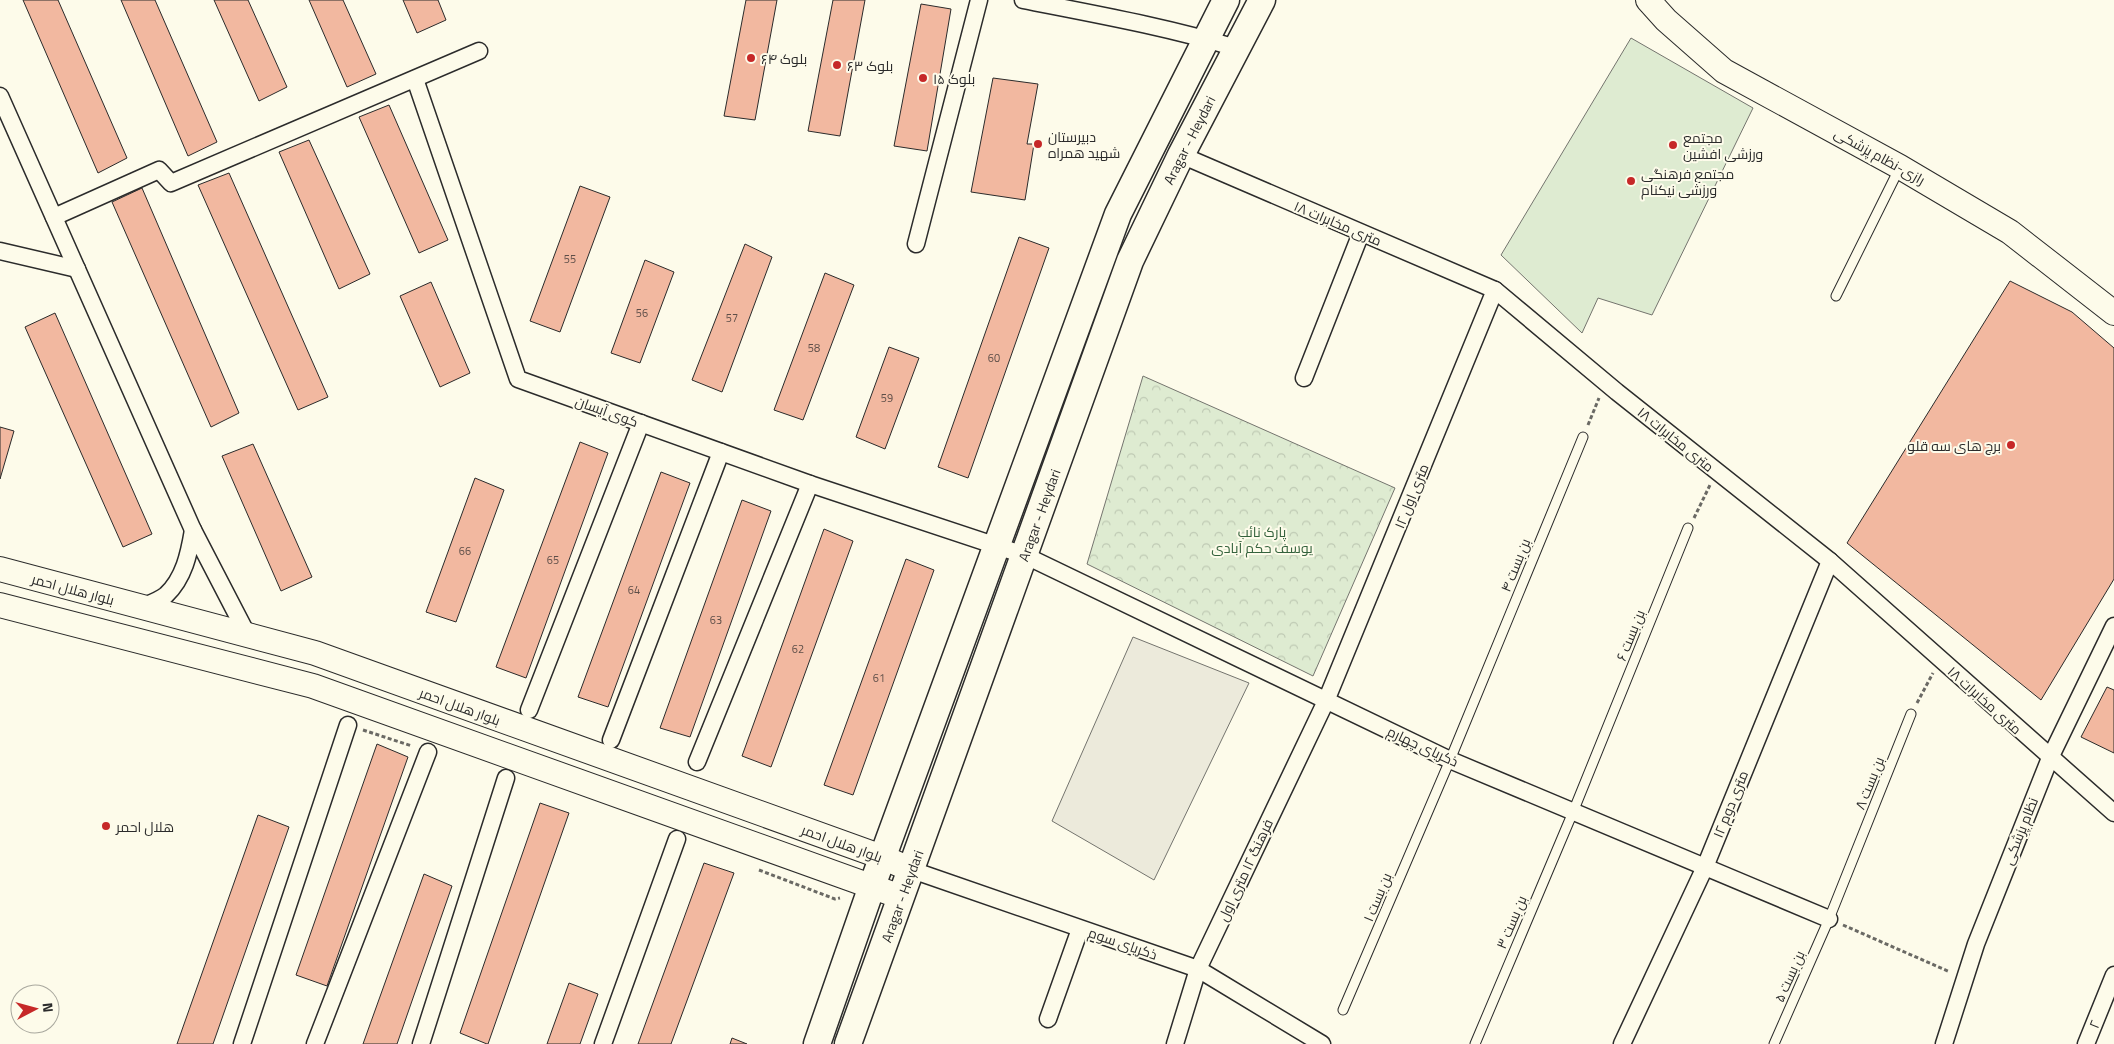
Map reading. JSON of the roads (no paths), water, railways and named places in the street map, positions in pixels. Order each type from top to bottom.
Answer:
[{"type":"main road","points":[[817,1044],[882,857],[1118,214],[1205,38],[1226,0]]},
{"type":"main road","name":"Aragar - Heydari","points":[[848,1044],[1130,261],[1181,155],[1262,0]]},
{"type":"main road","name":"رازی-نظام پزشکی","points":[[1648,0],[1666,20],[1724,71],[1900,167],[2010,232],[2114,313]]},
{"type":"main road","name":"بلوار هلال احمر","points":[[0,569],[315,653],[882,857],[912,870]]},
{"type":"main road","points":[[0,605],[313,686],[901,897]]},
{"type":"main road","points":[[133,640],[142,607]]},
{"type":"main road","points":[[224,663],[241,634]]},
{"type":"street","points":[[916,244],[979,0]]},
{"type":"street","points":[[1023,0],[1205,38],[1236,48]]},
{"type":"street","points":[[54,217],[159,170],[171,183],[479,51]]},
{"type":"street","name":"کوی آیسان","points":[[415,79],[518,379],[810,484],[1024,555]]},
{"type":"street","points":[[0,96],[241,634]]},
{"type":"street","name":"۱۸ متری مخابرات","points":[[1181,155],[1496,290],[1605,382],[1830,561],[2114,813]]},
{"type":"street","points":[[1304,378],[1361,233]]},
{"type":"street","points":[[0,251],[77,269]]},
{"type":"street","name":"۱۲ متری اول","points":[[1326,701],[1496,290]]},
{"type":"street","points":[[529,710],[641,423]]},
{"type":"street","points":[[611,740],[721,452]]},
{"type":"street","points":[[697,762],[810,484]]},
{"type":"street","points":[[142,607],[165,596],[180,577],[190,553],[193,530]]},
{"type":"street","name":"ذکریای چهارم","points":[[1024,555],[1450,760],[1829,919]]},
{"type":"street","name":"۱۲ متری دوم","points":[[1622,1044],[1704,867],[1830,561]]},
{"type":"street","name":"نظام پزشکی","points":[[1944,1044],[1976,944],[2050,758],[2114,626]]},
{"type":"street","name":"فرهنگ ۱۲ متری اول","points":[[1175,1044],[1198,969],[1326,701]]},
{"type":"street","points":[[242,1044],[348,725]]},
{"type":"street","points":[[314,1044],[428,752]]},
{"type":"street","points":[[421,1044],[506,778]]},
{"type":"street","points":[[603,1044],[677,840]]},
{"type":"street","name":"ذکریای سوم","points":[[912,870],[1198,969],[1322,1044]]},
{"type":"street","points":[[1048,1019],[1080,929]]},
{"type":"street","name":"۲","points":[[2086,1044],[2114,975]]},
{"type":"lane","points":[[1836,296],[1900,167]]},
{"type":"lane","name":"بن بست ۴","points":[[1450,760],[1583,437]]},
{"type":"lane","name":"بن بست ۶","points":[[1573,812],[1688,528]]},
{"type":"lane","name":"بن بست ۸","points":[[1829,919],[1911,714]]},
{"type":"lane","name":"بن بست ۱","points":[[1344,1010],[1450,760]]},
{"type":"lane","name":"بن بست ۳","points":[[1474,1044],[1573,812]]},
{"type":"lane","name":"بن بست ۵","points":[[1774,1044],[1829,919]]},
{"type":"place","name":"بلوک ۶۴","points":[[751,58]]},
{"type":"place","name":"بلوک ۶۳","points":[[837,65]]},
{"type":"place","name":"بلوک ۱۵","points":[[923,78]]},
{"type":"place","name":"دبیرستان شهید همراه","points":[[1038,144]]},
{"type":"place","name":"مجتمع ورزشی افشین","points":[[1673,145]]},
{"type":"place","name":"مجتمع فرهنگی ورزشی نیکنام","points":[[1631,181]]},
{"type":"place","name":"برج های سه قلو","points":[[2011,445]]},
{"type":"place","name":"هلال احمر","points":[[106,826]]},
{"type":"park label","name":"پارک نائب یوسف حکم آبادی","points":[[1262,540]]}]
